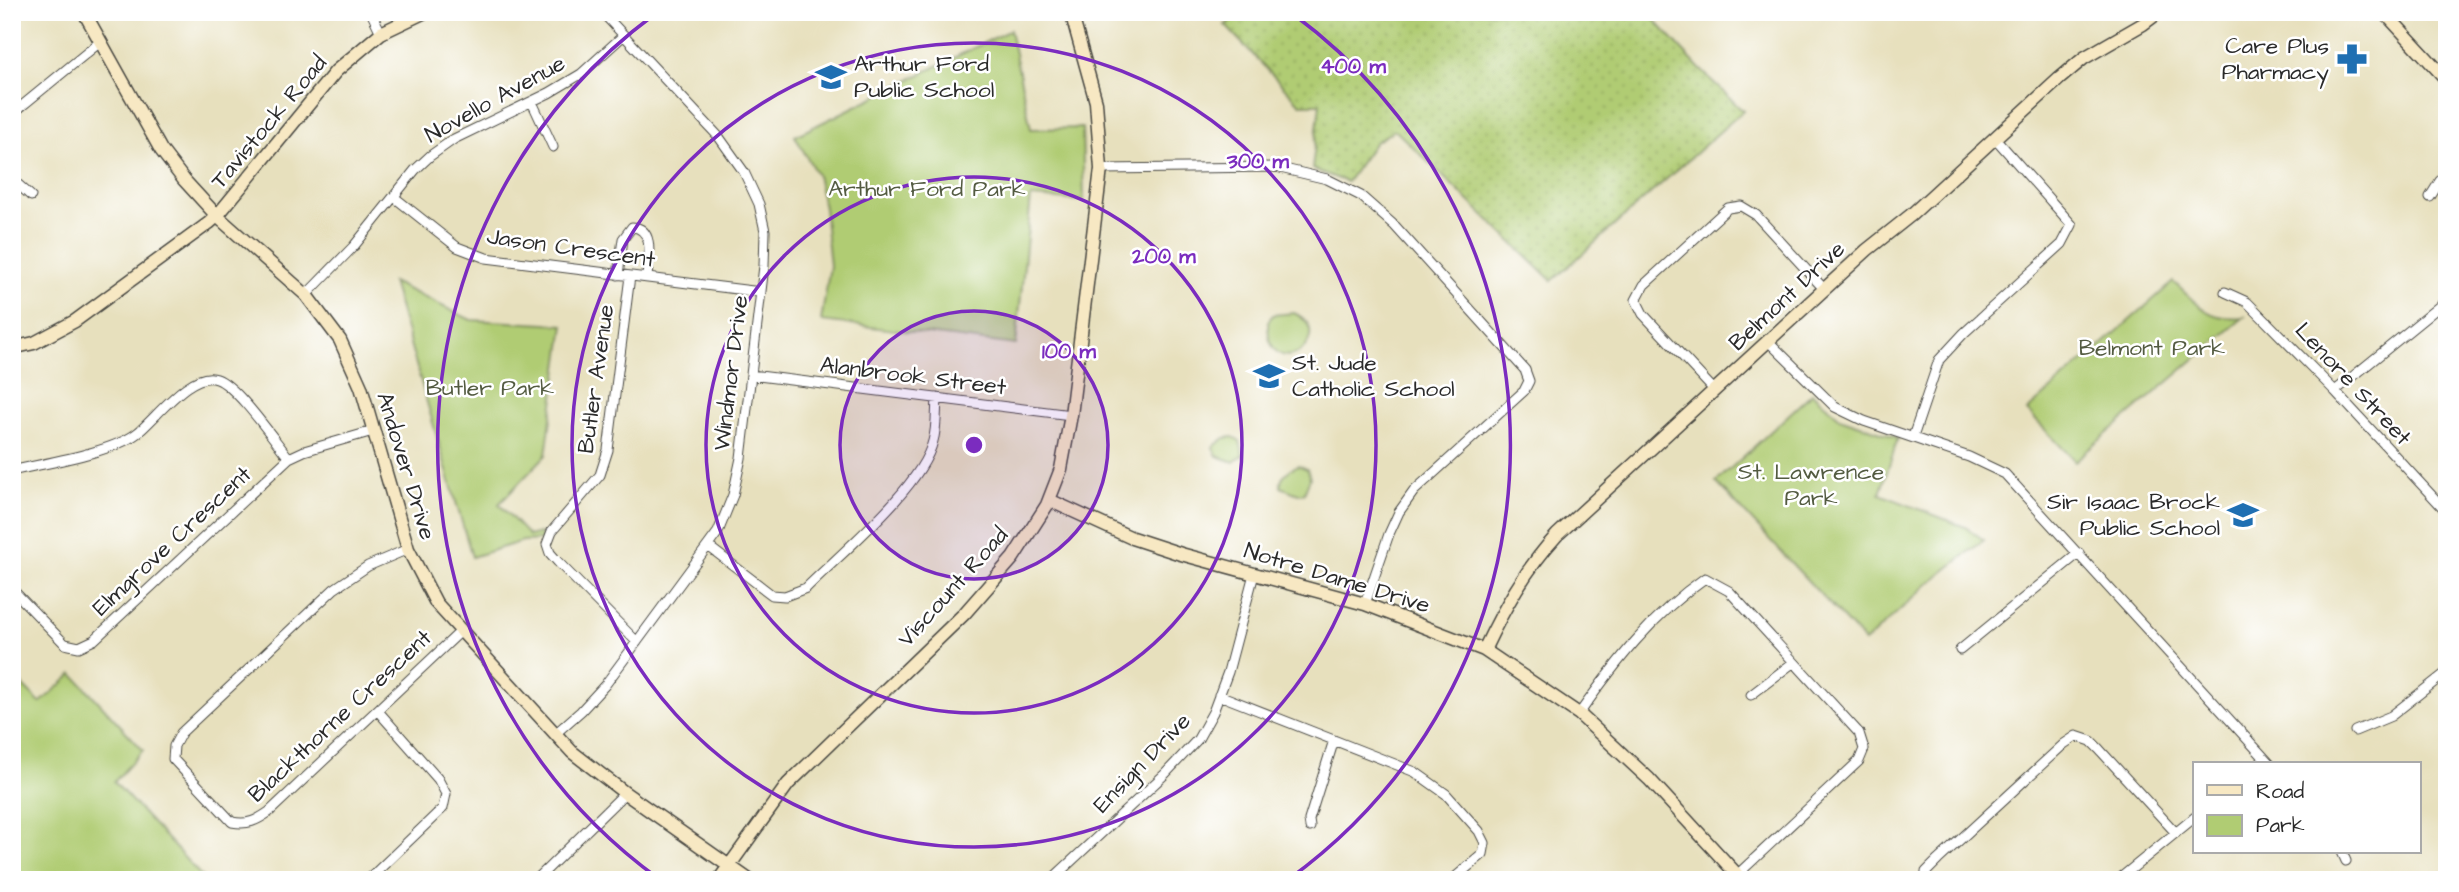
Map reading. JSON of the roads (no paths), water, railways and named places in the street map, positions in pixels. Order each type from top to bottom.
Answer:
[{"type":"street","name":"Andover Drive","points":[[84,12],[161,150],[184,180],[217,216],[306,295],[340,340],[360,387],[408,549],[436,603],[572,752],[625,793],[749,880]]},
{"type":"street","points":[[371,12],[381,33]]},
{"type":"street","name":"Tavistock Road","points":[[12,348],[34,342],[75,321],[217,216],[336,71],[381,33],[425,12]]},
{"type":"street","name":"Windmor Drive","points":[[555,734],[605,685],[718,532],[733,495],[741,458],[761,292],[765,231],[759,204],[744,172],[719,137],[602,12]]},
{"type":"street","name":"Viscount Road","points":[[719,880],[788,784],[964,614],[1013,558],[1049,500],[1061,469],[1071,415],[1101,169],[1096,102],[1071,12]]},
{"type":"street","name":"Belmont Drive","points":[[1484,650],[1507,603],[1542,551],[1867,250],[1912,215],[2084,58],[2159,12]]},
{"type":"street","points":[[2384,12],[2447,80]]},
{"type":"street","name":"Novello Avenue","points":[[306,295],[355,246],[430,156],[454,139],[531,102],[581,74],[624,35]]},
{"type":"street","points":[[12,114],[100,41]]},
{"type":"street","points":[[531,102],[553,147]]},
{"type":"street","points":[[1913,436],[1939,360],[1964,332],[2062,244],[2072,225],[1995,138]]},
{"type":"street","points":[[1101,169],[1276,167],[1327,179],[1361,196],[1395,226],[1525,370],[1529,381],[1524,391],[1414,491],[1399,512],[1365,604]]},
{"type":"street","points":[[2430,197],[2447,175]]},
{"type":"street","points":[[12,179],[30,196]]},
{"type":"street","name":"Jason Crescent","points":[[394,197],[457,247],[486,258],[761,292]]},
{"type":"street","points":[[1715,391],[1643,314],[1636,300],[1644,285],[1718,216],[1728,208],[1741,206],[1756,215],[1825,290]]},
{"type":"street","points":[[618,275],[624,239],[632,227],[646,233],[649,241],[647,278]]},
{"type":"street","name":"Butler Avenue","points":[[630,276],[608,450],[600,475],[551,531],[547,544],[558,562],[637,642]]},
{"type":"street","name":"Lenore Street","points":[[2224,292],[2247,302],[2335,391],[2447,513]]},
{"type":"street","points":[[2335,391],[2447,300]]},
{"type":"street","points":[[1769,342],[1835,407],[1864,421],[1969,457],[2005,474],[2265,762]]},
{"type":"street","name":"Alanbrook Street","points":[[751,375],[1071,415]]},
{"type":"street","points":[[12,471],[116,445],[136,434],[192,382],[205,377],[217,379],[231,389],[289,458]]},
{"type":"street","points":[[708,546],[772,595],[785,596],[806,588],[908,488],[925,462],[933,441],[937,398]]},
{"type":"street","name":"Elmgrove Crescent","points":[[12,589],[65,644],[79,647],[94,640],[289,458],[373,430]]},
{"type":"street","name":"Notre Dame Drive","points":[[1049,500],[1132,538],[1365,604],[1484,650],[1579,714],[1649,779],[1740,877]]},
{"type":"street","name":"Blackthorne Crescent","points":[[408,549],[368,566],[334,589],[181,733],[174,746],[173,759],[232,822],[243,824],[255,821],[269,812],[461,631]]},
{"type":"street","points":[[1960,650],[2079,553]]},
{"type":"street","name":"Ensign Drive","points":[[1051,880],[1165,774],[1198,739],[1219,695],[1254,574]]},
{"type":"street","points":[[1579,714],[1616,662],[1647,628],[1705,578],[1729,591],[1859,733],[1864,750],[1859,761],[1740,877]]},
{"type":"street","points":[[1751,695],[1794,662]]},
{"type":"street","points":[[2355,731],[2391,716],[2447,672]]},
{"type":"street","points":[[1219,695],[1415,772],[1446,794],[1479,831],[1485,843],[1483,854],[1451,880]]},
{"type":"street","points":[[368,880],[443,808],[446,794],[438,779],[377,710]]},
{"type":"street","points":[[1926,880],[1926,872],[1938,860],[2076,736],[2091,741],[2176,833]]},
{"type":"street","points":[[1310,827],[1308,820],[1334,740]]},
{"type":"street","points":[[536,880],[625,793]]},
{"type":"street","points":[[2118,880],[2193,819]]},
{"type":"place","name":"Care Plus Pharmacy","points":[[2352,59]]},
{"type":"place","name":"Arthur Ford Public School","points":[[831,77]]},
{"type":"place","name":"St. Jude Catholic School","points":[[1269,376]]},
{"type":"place","name":"Sir Isaac Brock Public School","points":[[2243,515]]},
{"type":"park label","name":"Arthur Ford Park","points":[[927,189]]},
{"type":"park label","name":"Belmont Park","points":[[2152,348]]},
{"type":"park label","name":"Butler Park","points":[[490,388]]},
{"type":"park label","name":"St. Lawrence Park","points":[[1811,485]]}]
